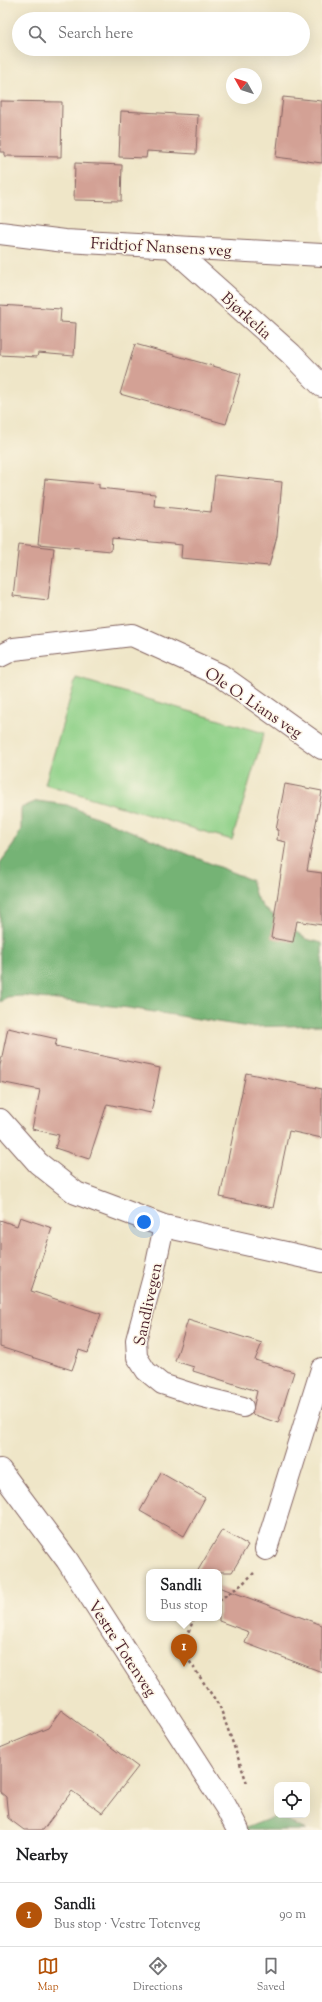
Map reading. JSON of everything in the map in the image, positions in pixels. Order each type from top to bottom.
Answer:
[{"type":"street","name":"Fridtjof Nansens veg","points":[[0,233],[65,241],[322,255]]},
{"type":"street","name":"Bjørkelia","points":[[170,246],[290,354],[322,386]]},
{"type":"street","name":"Ole O. Lians veg","points":[[0,656],[14,649],[132,635],[220,675],[322,748]]},
{"type":"street","points":[[0,1120],[38,1163],[76,1193],[164,1226],[322,1261]]},
{"type":"street","points":[[266,1549],[322,1369]]},
{"type":"street","name":"Vestre Totenveg","points":[[0,1470],[67,1560],[226,1807],[238,1830]]},
{"type":"lane","name":"Sandlivegen","points":[[164,1226],[154,1273],[136,1340],[137,1357],[146,1371],[162,1384],[199,1396],[243,1407]]},
{"type":"path","points":[[222,1598],[241,1585],[260,1568],[266,1549]]},
{"type":"path","points":[[193,1621],[182,1650],[220,1708],[247,1785]]},
{"type":"green space","points":[[76,678],[264,733],[232,840],[45,784]]},
{"type":"green space","points":[[37,801],[67,805],[251,880],[256,897],[264,908],[306,939],[322,943],[322,1025],[249,1027],[129,1008],[22,996],[7,997],[0,1003],[0,863],[14,844],[21,829],[21,808]]},
{"type":"green space","points":[[274,1817],[280,1818],[306,1830],[241,1830]]},
{"type":"building","points":[[283,97],[322,101],[322,163],[276,157]]},
{"type":"building","points":[[0,101],[62,102],[61,157],[5,156],[5,152],[0,152]]},
{"type":"building","points":[[121,111],[198,115],[196,154],[147,151],[146,158],[119,157]]},
{"type":"building","points":[[75,163],[122,165],[121,201],[74,200]]},
{"type":"building","points":[[0,305],[61,309],[60,322],[76,323],[74,356],[38,353],[37,357],[0,355]]},
{"type":"building","points":[[135,344],[241,374],[226,424],[120,394]]},
{"type":"building","points":[[215,475],[282,482],[277,536],[269,566],[181,558],[182,545],[112,538],[111,551],[38,544],[45,479],[99,484],[99,488],[155,494],[154,506],[211,512]]},
{"type":"building","points":[[19,544],[54,548],[48,600],[13,596]]},
{"type":"building","points":[[285,784],[322,791],[307,871],[322,873],[322,925],[297,921],[293,942],[271,938],[286,842],[277,840],[278,830],[276,830]]},
{"type":"building","points":[[8,1028],[57,1039],[55,1046],[160,1068],[151,1113],[107,1104],[89,1159],[55,1148],[59,1135],[32,1129],[40,1090],[0,1082],[0,1066]]},
{"type":"building","points":[[246,1073],[322,1089],[322,1138],[289,1131],[273,1208],[220,1197]]},
{"type":"building","points":[[20,1217],[52,1228],[31,1291],[101,1314],[88,1353],[79,1350],[72,1370],[0,1347],[0,1220],[17,1226]]},
{"type":"building","points":[[188,1320],[262,1343],[255,1360],[294,1372],[278,1423],[252,1414],[257,1391],[193,1371],[194,1367],[175,1361]]},
{"type":"building","points":[[161,1473],[205,1498],[184,1536],[140,1511]]},
{"type":"building","points":[[222,1530],[248,1545],[232,1572],[222,1572],[222,1569],[199,1569]]},
{"type":"building","points":[[222,1588],[322,1625],[322,1672],[245,1643],[249,1632],[219,1621],[222,1621]]},
{"type":"building","points":[[61,1710],[138,1767],[102,1813],[72,1791],[43,1830],[24,1830],[8,1818],[6,1797],[0,1792],[0,1748],[48,1728]]},
{"type":"place","name":"Sandli","points":[[184,1667]]}]
